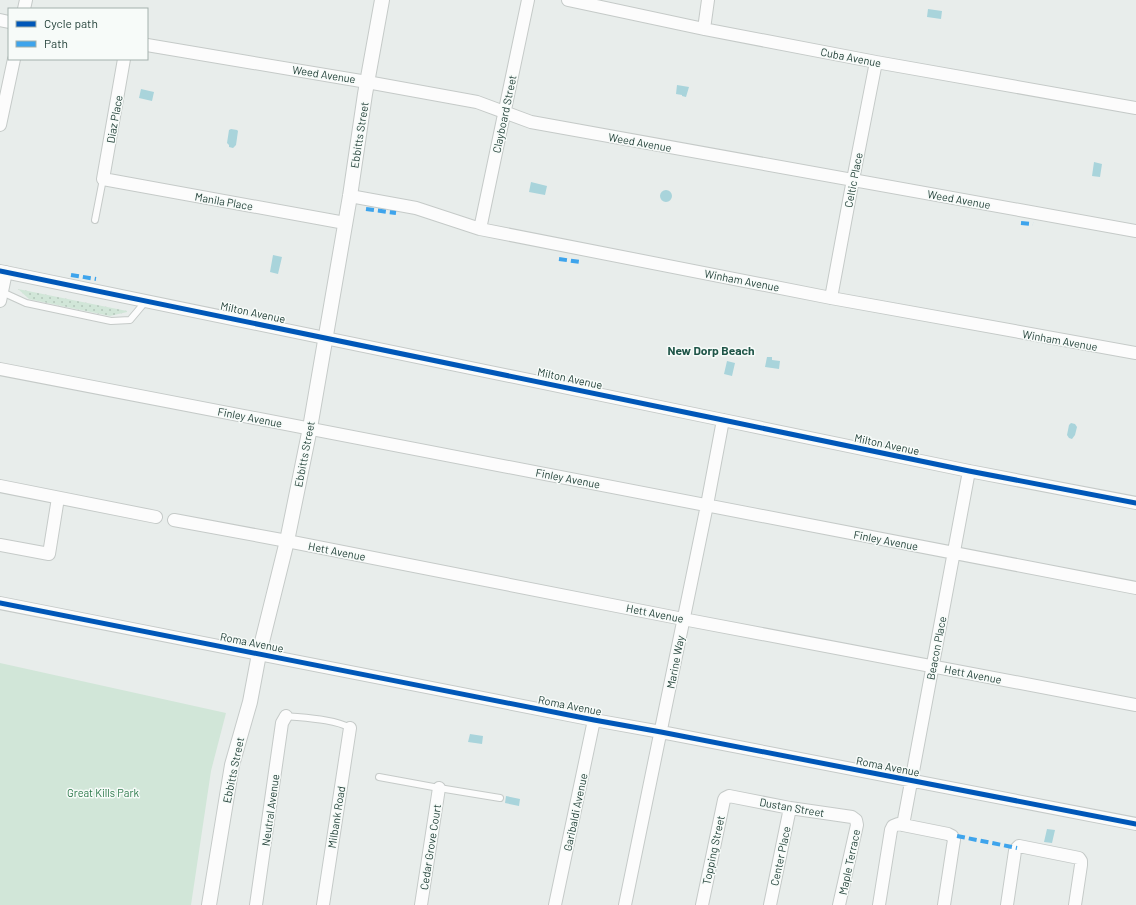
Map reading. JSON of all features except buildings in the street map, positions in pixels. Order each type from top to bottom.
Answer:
[{"type":"street","name":"Ebbitts Street","points":[[209,905],[232,765],[250,702],[259,654],[287,541],[310,428],[382,0]]},
{"type":"street","name":"Clayboard Street","points":[[480,229],[528,0]]},
{"type":"street","name":"Cuba Avenue","points":[[568,0],[704,29],[876,62],[1136,108]]},
{"type":"street","points":[[704,29],[708,0]]},
{"type":"street","name":"Weed Avenue","points":[[148,45],[477,102],[531,122],[1136,231]]},
{"type":"street","points":[[0,125],[14,60]]},
{"type":"street","name":"Diaz Place","points":[[103,179],[124,60]]},
{"type":"street","name":"Celtic Place","points":[[831,298],[876,62]]},
{"type":"street","name":"Manila Place","points":[[103,179],[345,223]]},
{"type":"street","name":"Winham Avenue","points":[[350,196],[416,208],[480,229],[831,298],[1136,354]]},
{"type":"street","points":[[1,296],[3,272]]},
{"type":"street","name":"Milton Avenue","points":[[3,272],[969,471],[1136,503]]},
{"type":"street","name":"Finley Avenue","points":[[0,369],[1136,588]]},
{"type":"street","name":"Marine Way","points":[[625,905],[723,420]]},
{"type":"street","name":"Beacon Place","points":[[879,905],[891,830],[898,825],[911,780],[969,471]]},
{"type":"street","points":[[0,486],[156,517]]},
{"type":"street","points":[[0,545],[48,554],[58,498]]},
{"type":"street","name":"Hett Avenue","points":[[174,520],[1136,705]]},
{"type":"street","name":"Roma Avenue","points":[[0,603],[594,720],[1136,824]]},
{"type":"street","name":"Neutral Avenue","points":[[256,905],[282,723],[286,716]]},
{"type":"street","name":"Garibaldi Avenue","points":[[555,905],[594,720]]},
{"type":"street","name":"Milbank Road","points":[[323,905],[350,728]]},
{"type":"street","name":"Cedar Grove Court","points":[[421,905],[438,788]]},
{"type":"street","name":"Dustan Street","points":[[727,797],[732,796],[790,808],[852,817],[856,820]]},
{"type":"street","name":"Topping Street","points":[[702,905],[724,800],[727,797]]},
{"type":"street","name":"Center Place","points":[[770,905],[790,808]]},
{"type":"street","name":"Maple Terrace","points":[[840,905],[857,825],[856,820]]},
{"type":"street","points":[[898,825],[952,836],[954,840],[944,905]]},
{"type":"street","points":[[1007,905],[1017,848],[1019,846],[1079,858],[1081,865],[1075,905]]},
{"type":"lane","points":[[95,220],[103,179]]},
{"type":"lane","points":[[1,296],[26,303],[110,321],[130,320],[146,301]]},
{"type":"lane","points":[[286,716],[333,722],[350,728]]},
{"type":"lane","points":[[379,777],[500,798]]},
{"type":"green space","points":[[18,289],[127,312],[110,316],[33,300],[29,299]]},
{"type":"green space","name":"Great Kills Park","points":[[0,663],[226,713],[211,771],[191,905],[0,905]]},
{"type":"water","points":[[928,9],[942,11],[941,19],[927,17]]},
{"type":"water","points":[[677,85],[689,87],[686,97],[676,94]]},
{"type":"water","points":[[141,89],[154,92],[152,101],[139,98]]},
{"type":"water","points":[[231,129],[238,131],[236,145],[233,148],[229,147],[227,143],[229,130]]},
{"type":"water","points":[[1094,162],[1102,164],[1100,177],[1092,176]]},
{"type":"water","points":[[531,182],[547,186],[545,195],[529,192]]},
{"type":"water","points":[[668,190],[671,191],[671,201],[664,202],[661,201],[660,194],[661,191]]},
{"type":"water","points":[[273,255],[282,257],[278,274],[270,272]]},
{"type":"water","points":[[767,357],[772,357],[772,360],[780,361],[779,369],[765,367]]},
{"type":"water","points":[[727,361],[735,363],[732,376],[724,374]]},
{"type":"water","points":[[1071,423],[1075,424],[1077,427],[1075,435],[1072,439],[1067,435],[1069,425]]},
{"type":"water","points":[[470,734],[483,736],[482,744],[468,742]]},
{"type":"water","points":[[506,796],[520,799],[519,806],[505,803]]},
{"type":"water","points":[[1047,829],[1055,830],[1052,843],[1044,842]]},
{"type":"marked path","points":[[366,209],[396,213]]},
{"type":"marked path","points":[[1021,223],[1033,224]]},
{"type":"marked path","points":[[559,259],[580,262]]},
{"type":"marked path","points":[[71,275],[96,279]]},
{"type":"marked path","points":[[957,836],[1017,848]]},
{"type":"cycle path","points":[[0,271],[969,471],[1136,503]]},
{"type":"cycle path","points":[[0,603],[594,720],[1136,824]]},
{"type":"district","name":"New Dorp Beach","points":[[711,350]]}]
